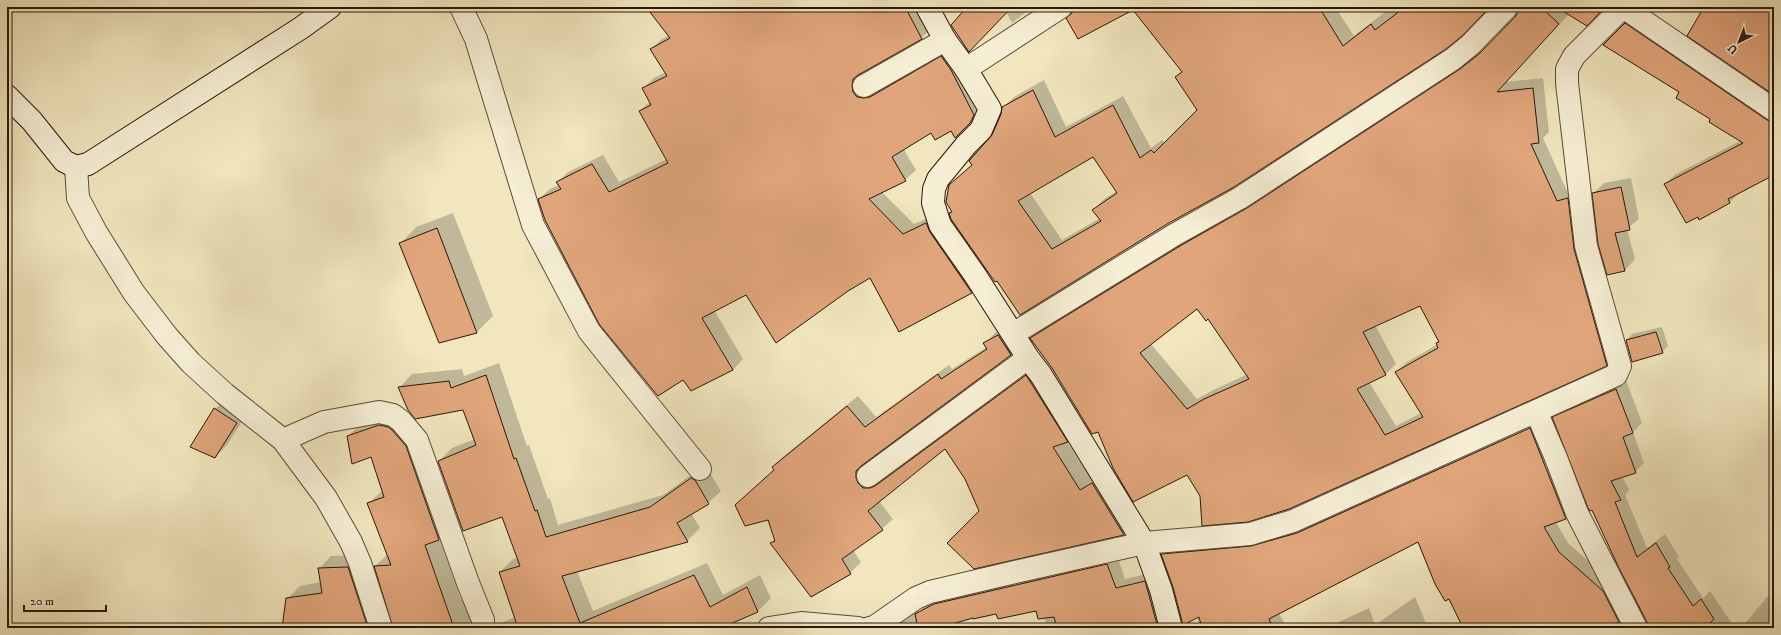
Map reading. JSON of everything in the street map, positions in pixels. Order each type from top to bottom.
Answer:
[{"type":"street","points":[[76,172],[301,28],[330,7]]},
{"type":"street","points":[[461,7],[476,38],[533,225],[588,331],[700,470]]},
{"type":"street","points":[[927,7],[945,40],[966,69],[990,109],[981,130],[966,145],[938,179],[934,189],[933,203],[940,225],[975,274],[1028,358],[1041,374],[1144,543],[1161,590],[1171,628]]},
{"type":"street","points":[[966,69],[1061,7]]},
{"type":"street","points":[[1013,334],[1174,235],[1240,198],[1452,59],[1470,45],[1507,7]]},
{"type":"street","points":[[870,628],[874,627],[916,598],[930,592],[1144,543],[1250,534],[1293,521],[1616,374],[1620,366],[1586,246],[1567,84],[1568,69],[1574,56],[1623,7],[1774,110]]},
{"type":"street","points":[[864,86],[945,40]]},
{"type":"street","points":[[7,96],[32,121],[64,161],[76,172],[78,198],[96,232],[134,293],[167,336],[190,363],[225,394],[283,440],[326,498],[351,542],[360,563],[381,628]]},
{"type":"street","points":[[868,476],[1028,358]]},
{"type":"street","points":[[1536,411],[1577,513],[1636,628]]},
{"type":"street","points":[[283,440],[324,422],[379,412],[401,420],[417,440],[468,583],[483,620]]},
{"type":"street","points":[[769,628],[801,623],[858,628]]},
{"type":"building","points":[[646,7],[905,7],[922,39],[858,75],[853,79],[853,92],[857,97],[870,97],[941,56],[951,70],[974,115],[970,123],[955,138],[951,131],[935,140],[931,133],[892,157],[906,181],[869,199],[903,234],[926,223],[930,232],[972,293],[899,332],[870,278],[848,291],[776,343],[746,295],[702,318],[733,370],[691,391],[683,380],[658,396],[599,324],[545,220],[538,199],[561,189],[556,182],[592,164],[609,192],[668,163],[639,111],[651,105],[642,88],[667,76],[650,49],[670,38]]},
{"type":"building","points":[[967,7],[1012,7],[969,52],[951,25]]},
{"type":"building","points":[[1073,7],[1319,7],[1343,46],[1371,24],[1375,30],[1405,7],[1490,7],[1462,36],[1446,49],[1234,187],[1167,224],[1020,315],[951,219],[949,213],[952,212],[946,202],[949,185],[972,165],[969,161],[992,135],[1001,114],[1002,107],[1033,90],[1055,137],[1113,105],[1140,158],[1151,150],[1154,153],[1197,110],[1175,77],[1182,72],[1133,10],[1078,39],[1066,18],[1072,13]],"holes":[[[1093,157],[1117,193],[1092,210],[1101,221],[1052,249],[1018,201]]]},
{"type":"building","points":[[1519,7],[1541,7],[1559,24],[1497,92],[1533,88],[1539,143],[1531,144],[1557,201],[1568,198],[1574,249],[1607,366],[1289,509],[1248,522],[1202,526],[1200,496],[1187,475],[1133,502],[1113,468],[1098,432],[1092,434],[1052,368],[1030,338],[1180,246],[1247,208],[1460,69],[1479,54],[1516,16]],"holes":[[[1420,306],[1439,342],[1436,343],[1438,348],[1395,372],[1423,417],[1385,435],[1357,389],[1386,375],[1363,332]],[[1197,309],[1206,321],[1208,319],[1249,379],[1204,399],[1187,409],[1140,353]]]},
{"type":"building","points":[[1556,7],[1605,7],[1587,26]]},
{"type":"building","points":[[1704,7],[1774,7],[1774,95],[1687,36]]},
{"type":"building","points":[[1625,23],[1767,120],[1774,122],[1774,175],[1728,199],[1730,203],[1699,220],[1698,217],[1686,223],[1664,184],[1743,143],[1709,122],[1710,119],[1676,98],[1679,92],[1603,45]]},
{"type":"building","points":[[1621,187],[1630,230],[1615,233],[1625,271],[1607,275],[1598,244],[1592,193]]},
{"type":"building","points":[[437,228],[477,333],[439,343],[399,243]]},
{"type":"building","points":[[1656,332],[1663,353],[1632,362],[1626,340]]},
{"type":"building","points":[[998,335],[1011,355],[861,466],[856,471],[858,483],[863,488],[875,486],[1026,375],[1068,442],[1053,447],[1080,490],[1092,483],[1124,535],[974,569],[947,543],[979,511],[965,479],[945,449],[868,511],[883,530],[842,559],[851,574],[811,597],[770,543],[775,541],[768,520],[745,526],[735,505],[774,470],[772,467],[847,406],[865,427],[938,374],[941,379],[987,349],[983,343]]},
{"type":"building","points":[[486,375],[514,459],[516,458],[546,537],[650,507],[691,478],[695,480],[709,504],[677,523],[688,542],[562,576],[580,623],[694,575],[710,607],[747,587],[758,612],[721,628],[518,628],[499,572],[520,566],[502,517],[463,531],[438,461],[476,445],[463,410],[415,419],[408,410],[398,387],[449,381],[451,388]]},
{"type":"building","points":[[1616,389],[1633,433],[1623,437],[1636,473],[1611,481],[1621,500],[1615,502],[1637,557],[1656,543],[1670,567],[1668,568],[1693,606],[1701,599],[1714,619],[1706,627],[1707,628],[1648,628],[1647,622],[1619,568],[1592,510],[1590,511],[1588,508],[1552,417]]},
{"type":"building","points":[[214,408],[237,423],[215,458],[190,447]]},
{"type":"building","points":[[379,425],[388,427],[392,430],[406,446],[439,540],[425,545],[454,628],[393,628],[374,566],[391,565],[367,503],[384,497],[371,457],[352,464],[347,436]]},
{"type":"building","points":[[1530,428],[1566,519],[1544,527],[1559,552],[1603,591],[1619,622],[1606,628],[1463,628],[1449,599],[1445,601],[1435,584],[1418,542],[1269,619],[1273,628],[1202,628],[1199,617],[1183,625],[1173,587],[1161,554],[1251,546],[1297,533]]},
{"type":"building","points":[[1107,564],[1116,588],[1145,581],[1158,628],[1057,628],[1054,617],[1038,619],[1036,611],[998,619],[996,614],[973,618],[938,628],[918,628],[915,614],[934,604]]},
{"type":"building","points":[[348,567],[368,628],[282,628],[286,598],[322,593],[318,568]]}]
